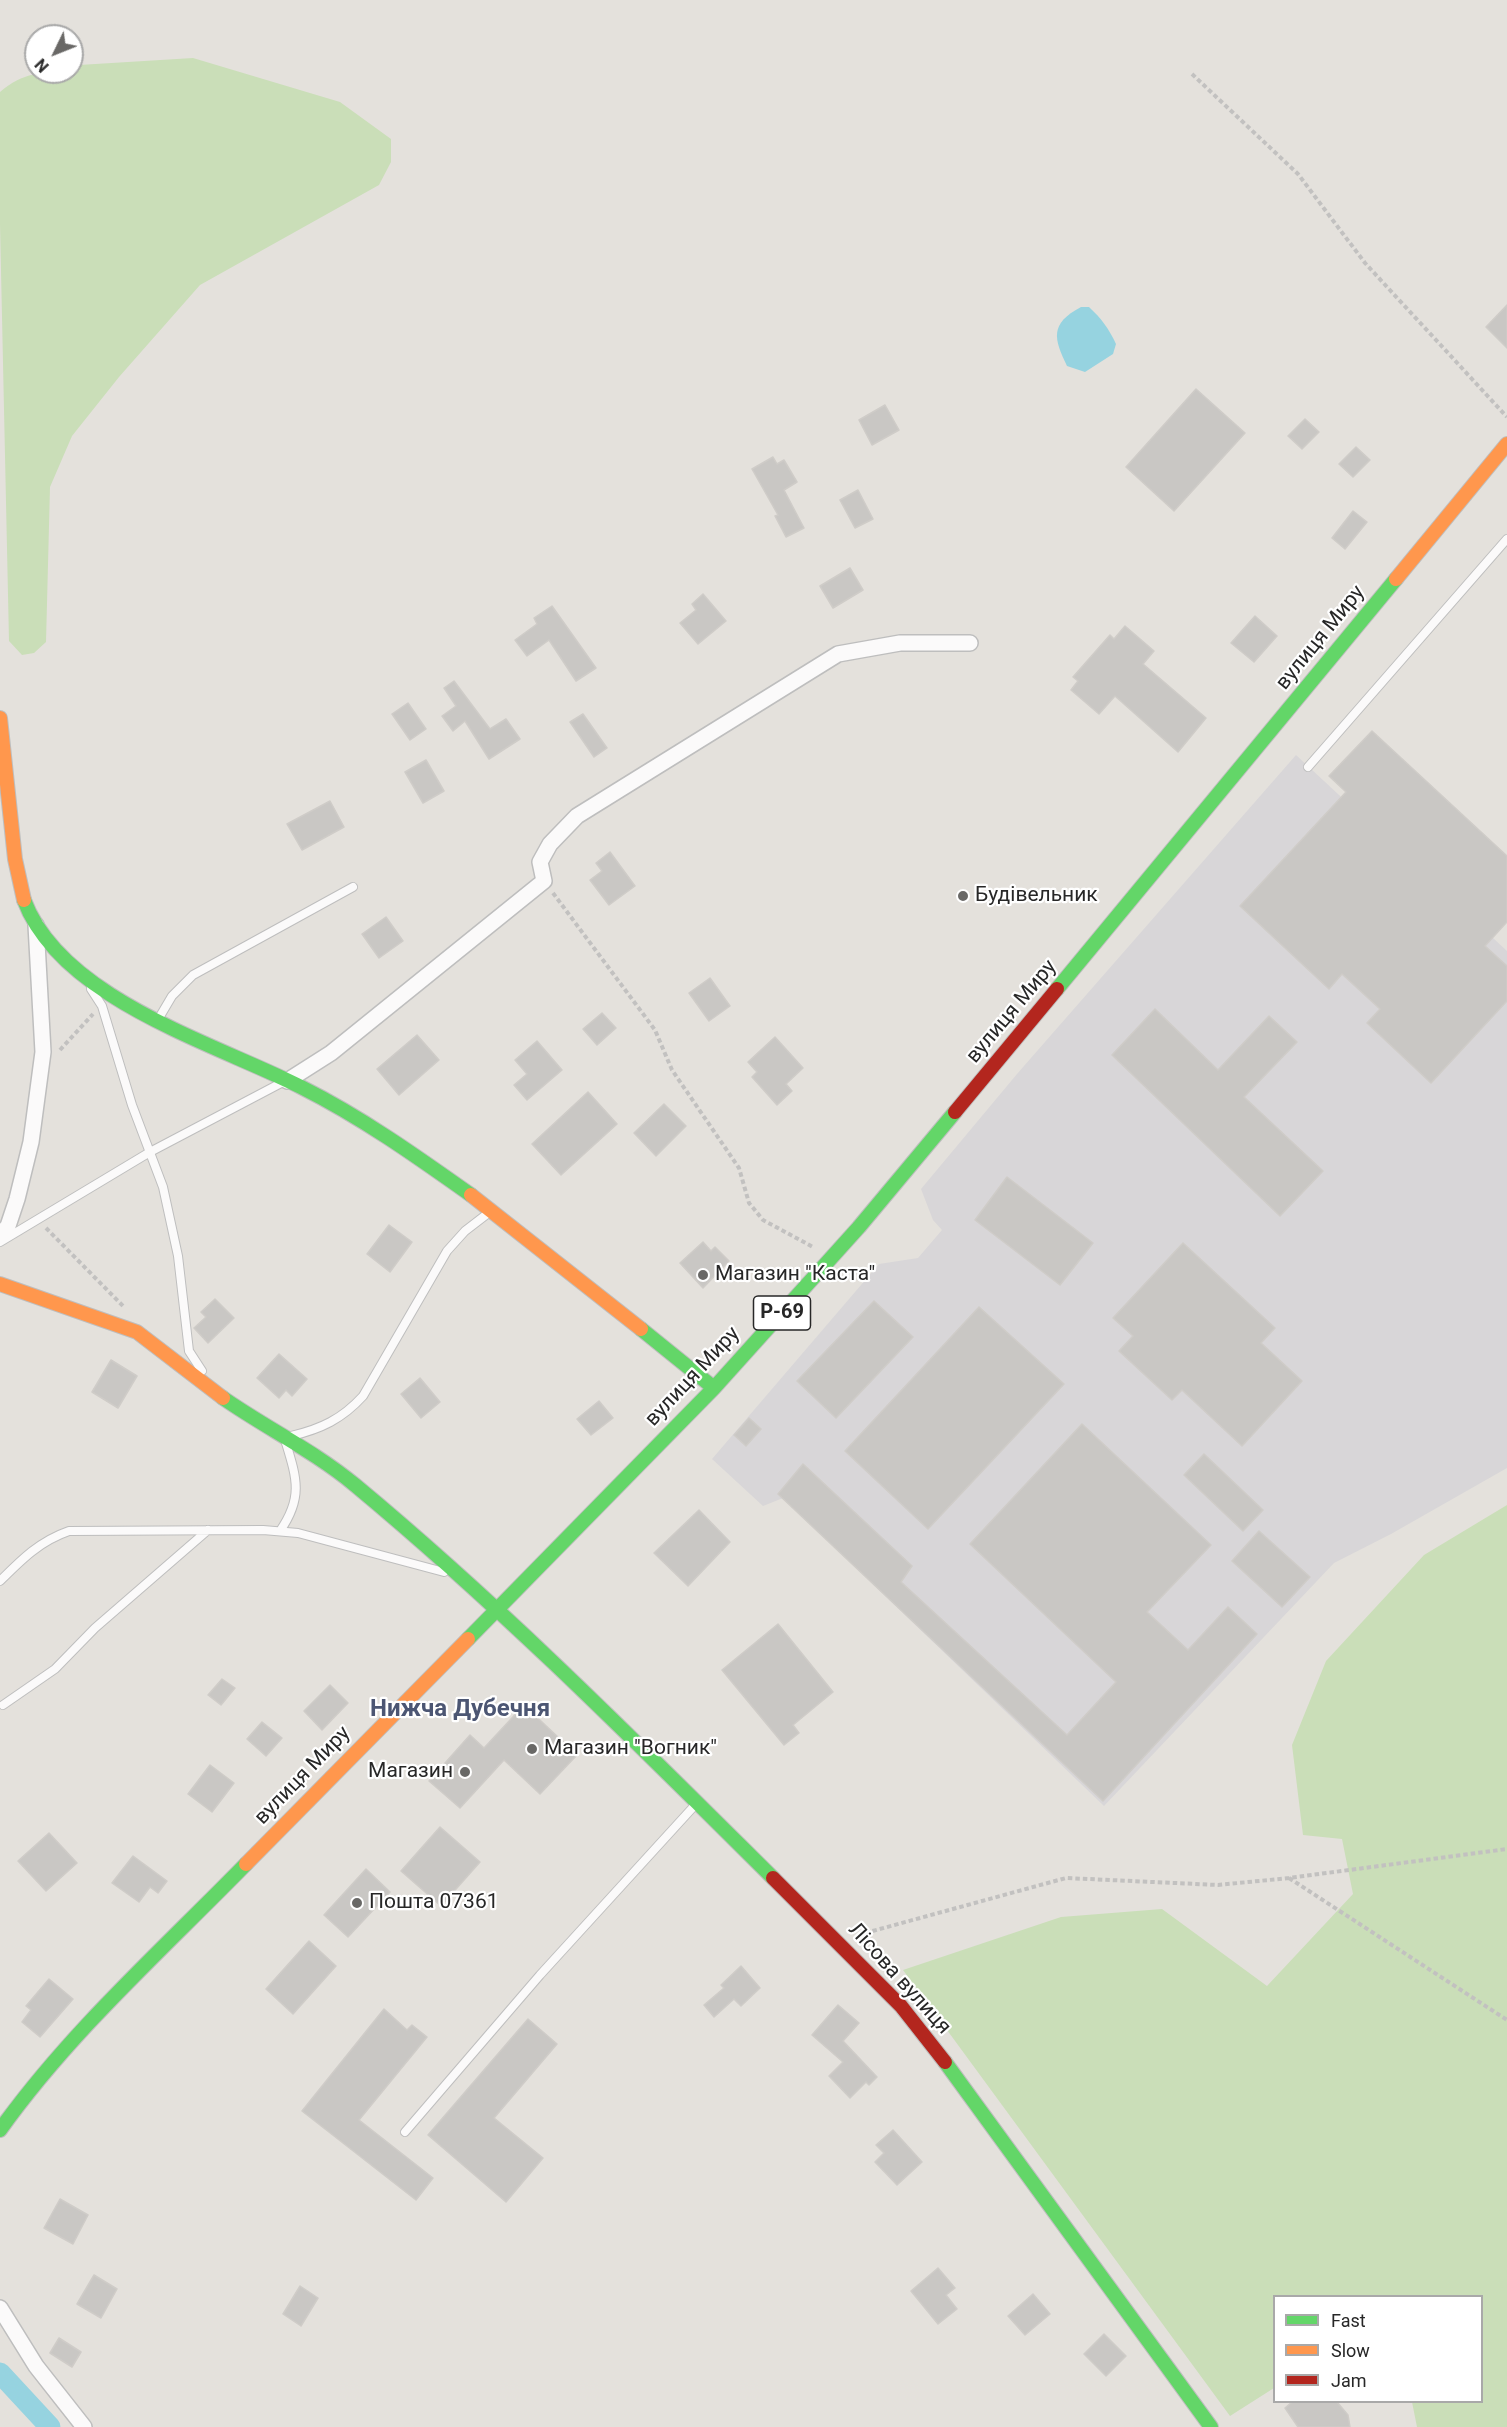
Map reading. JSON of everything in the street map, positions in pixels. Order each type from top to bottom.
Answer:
[{"type":"street","name":"вулиця Миру","points":[[0,2130],[27,2092],[62,2051],[714,1388],[832,1256],[962,1106],[1507,444]]},
{"type":"street","points":[[287,1081],[331,1053],[544,881],[540,862],[550,844],[577,816],[838,654],[900,644],[970,643]]},
{"type":"street","points":[[0,718],[19,888],[36,925],[61,956],[137,1010],[337,1106],[492,1210],[714,1388]]},
{"type":"street","points":[[0,1235],[8,1226],[14,1208],[31,1142],[43,1052],[36,925]]},
{"type":"street","name":"Лісова вулиця","points":[[0,1284],[98,1316],[137,1332],[171,1356],[218,1395],[284,1438],[317,1456],[355,1485],[497,1610],[697,1803],[901,2006],[955,2075],[1211,2427]]},
{"type":"street","points":[[0,2308],[36,2366],[84,2427]]},
{"type":"lane","points":[[1308,767],[1507,539]]},
{"type":"lane","points":[[158,1019],[172,996],[193,975],[353,887]]},
{"type":"lane","points":[[81,972],[102,1006],[132,1105],[163,1187],[178,1256],[189,1351],[218,1395]]},
{"type":"lane","points":[[0,1242],[150,1152],[287,1081]]},
{"type":"lane","points":[[280,1532],[290,1517],[297,1498],[296,1476],[284,1438],[313,1431],[334,1422],[356,1404],[363,1396],[447,1251],[465,1232],[492,1210]]},
{"type":"lane","points":[[0,1715],[2,1704],[55,1669],[104,1620],[208,1530]]},
{"type":"lane","points":[[0,1581],[30,1551],[51,1537],[69,1531],[280,1532],[329,1541],[460,1576]]},
{"type":"lane","points":[[405,2132],[540,1975],[697,1803]]},
{"type":"path","points":[[1192,74],[1298,174],[1365,263],[1507,417]]},
{"type":"path","points":[[544,881],[655,1030],[672,1070],[739,1168],[749,1203],[763,1220],[832,1256]]},
{"type":"path","points":[[56,1056],[67,1040],[102,1006]]},
{"type":"path","points":[[39,1220],[130,1313]]},
{"type":"path","points":[[837,1941],[1065,1878],[1218,1885],[1507,1849]]},
{"type":"path","points":[[1288,1878],[1507,2020]]},
{"type":"shaded area","points":[[1296,755],[1507,951],[1507,1468],[1391,1534],[1334,1563],[1104,1806],[783,1498],[763,1506],[712,1459],[879,1264],[918,1258],[942,1230],[933,1220],[921,1189],[1017,1074]]},
{"type":"green space","points":[[193,58],[340,102],[391,139],[391,162],[379,185],[200,285],[119,377],[72,436],[50,487],[46,642],[34,653],[22,655],[9,641],[0,224],[0,92],[8,85],[24,77],[24,84],[84,84],[84,65]]},
{"type":"green space","points":[[1507,1505],[1507,2427],[1417,2427],[1412,2403],[1483,2403],[1483,2295],[1273,2295],[1273,2389],[1230,2416],[903,1970],[1061,1917],[1162,1909],[1267,1986],[1353,1894],[1342,1839],[1303,1835],[1292,1745],[1326,1661],[1424,1555]]},
{"type":"water","points":[[1081,307],[1089,307],[1097,315],[1116,344],[1113,354],[1085,372],[1067,366],[1057,340],[1059,326],[1063,320]]},
{"type":"building","points":[[1507,305],[1507,348],[1486,327]]},
{"type":"building","points":[[1196,389],[1245,433],[1174,511],[1126,467]]},
{"type":"building","points":[[885,405],[899,430],[872,445],[859,420]]},
{"type":"building","points":[[1305,419],[1319,432],[1302,449],[1288,436]]},
{"type":"building","points":[[1356,447],[1370,460],[1353,477],[1339,464]]},
{"type":"building","points":[[773,457],[777,464],[784,460],[797,482],[784,490],[804,528],[786,537],[775,516],[778,515],[752,469]]},
{"type":"building","points":[[858,490],[873,519],[855,528],[840,500]]},
{"type":"building","points":[[1353,511],[1367,522],[1345,549],[1332,538]]},
{"type":"building","points":[[850,568],[863,590],[833,608],[820,586]]},
{"type":"building","points":[[703,594],[726,621],[698,644],[680,623],[696,610],[692,604]]},
{"type":"building","points":[[552,606],[596,668],[576,681],[549,640],[527,656],[515,640],[537,624],[534,618]]},
{"type":"building","points":[[1255,616],[1277,636],[1254,662],[1231,643]]},
{"type":"building","points":[[1125,626],[1154,651],[1143,664],[1206,718],[1178,752],[1115,696],[1099,714],[1071,690],[1078,681],[1073,677],[1110,635],[1114,639]]},
{"type":"building","points":[[454,681],[490,729],[506,719],[520,739],[489,759],[465,721],[453,731],[442,716],[456,706],[444,688]]},
{"type":"building","points":[[408,703],[426,729],[410,740],[392,714]]},
{"type":"building","points":[[583,714],[607,748],[594,757],[570,722]]},
{"type":"building","points":[[1372,731],[1507,856],[1507,922],[1485,946],[1507,966],[1507,1001],[1431,1083],[1367,1023],[1380,1009],[1342,974],[1329,989],[1240,906],[1346,792],[1329,776]]},
{"type":"building","points":[[426,760],[444,791],[423,803],[405,772]]},
{"type":"building","points":[[330,801],[344,827],[302,850],[287,824]]},
{"type":"building","points":[[610,852],[635,886],[609,905],[590,880],[602,871],[596,863]]},
{"type":"building","points":[[386,917],[403,941],[379,958],[362,934]]},
{"type":"building","points":[[710,978],[730,1006],[709,1021],[689,993]]},
{"type":"building","points":[[1155,1009],[1218,1070],[1269,1016],[1297,1042],[1244,1097],[1323,1171],[1280,1216],[1112,1055]]},
{"type":"building","points":[[602,1013],[616,1028],[597,1045],[583,1029]]},
{"type":"building","points":[[417,1035],[439,1060],[399,1095],[377,1069]]},
{"type":"building","points":[[775,1037],[803,1068],[786,1084],[792,1091],[777,1105],[752,1077],[757,1072],[748,1062]]},
{"type":"building","points":[[537,1041],[562,1070],[527,1100],[514,1085],[527,1074],[515,1060]]},
{"type":"building","points":[[588,1092],[617,1124],[561,1175],[532,1144]]},
{"type":"building","points":[[664,1104],[686,1126],[656,1156],[634,1133]]},
{"type":"building","points":[[1007,1177],[1093,1243],[1060,1285],[975,1220]]},
{"type":"building","points":[[389,1225],[412,1242],[390,1272],[367,1254]]},
{"type":"building","name":"Магазин \"Каста\"","points":[[703,1242],[711,1251],[715,1247],[729,1261],[703,1288],[680,1263]]},
{"type":"building","points":[[1183,1243],[1275,1328],[1261,1343],[1302,1381],[1242,1446],[1182,1390],[1172,1400],[1119,1351],[1133,1336],[1113,1318]]},
{"type":"building","points":[[215,1299],[234,1318],[208,1343],[194,1328],[206,1317],[201,1312]]},
{"type":"building","points":[[874,1301],[913,1337],[836,1418],[797,1381]]},
{"type":"building","points":[[979,1307],[1064,1384],[928,1529],[845,1451]]},
{"type":"building","points":[[279,1354],[307,1379],[292,1396],[286,1390],[279,1398],[257,1378]]},
{"type":"building","points":[[111,1360],[137,1376],[118,1408],[92,1392]]},
{"type":"building","points":[[420,1378],[440,1402],[421,1418],[401,1394]]},
{"type":"building","points":[[599,1401],[613,1418],[591,1435],[577,1419]]},
{"type":"building","points":[[749,1418],[761,1429],[746,1446],[734,1435]]},
{"type":"building","points":[[1082,1424],[1211,1545],[1147,1612],[1188,1650],[1228,1607],[1257,1634],[1103,1801],[778,1494],[803,1464],[912,1566],[901,1582],[1067,1735],[1116,1682],[970,1544]]},
{"type":"building","points":[[1204,1454],[1263,1510],[1243,1531],[1184,1475]]},
{"type":"building","points":[[699,1510],[730,1542],[688,1586],[654,1553]]},
{"type":"building","points":[[1259,1531],[1310,1577],[1282,1607],[1232,1561]]},
{"type":"building","points":[[778,1624],[833,1692],[793,1725],[799,1733],[784,1745],[722,1670]]},
{"type":"building","points":[[222,1679],[235,1688],[221,1705],[208,1695]]},
{"type":"building","points":[[330,1685],[348,1703],[322,1730],[304,1711]]},
{"type":"building","points":[[524,1705],[577,1755],[540,1794],[504,1760],[460,1808],[429,1781],[470,1735],[484,1748]]},
{"type":"building","points":[[262,1722],[282,1738],[266,1756],[247,1739]]},
{"type":"building","points":[[210,1765],[234,1783],[212,1812],[188,1794]]},
{"type":"building","points":[[440,1827],[480,1862],[441,1906],[401,1871]]},
{"type":"building","points":[[49,1833],[77,1863],[46,1891],[18,1861]]},
{"type":"building","points":[[133,1856],[167,1881],[158,1893],[150,1887],[139,1902],[112,1883]]},
{"type":"building","name":"Пошта 07361","points":[[366,1869],[390,1892],[348,1937],[324,1915]]},
{"type":"building","points":[[309,1941],[336,1966],[293,2014],[266,1989]]},
{"type":"building","points":[[741,1966],[760,1988],[741,2006],[734,1999],[714,2017],[704,2005],[724,1988],[721,1985]]},
{"type":"building","points":[[49,1979],[73,1999],[40,2037],[22,2022],[31,2010],[26,2006]]},
{"type":"building","points":[[838,2005],[859,2023],[843,2041],[877,2077],[869,2085],[866,2082],[850,2098],[829,2076],[843,2062],[812,2035]]},
{"type":"building","points":[[384,2009],[407,2030],[412,2025],[427,2037],[359,2120],[433,2178],[416,2200],[302,2111]]},
{"type":"building","points":[[528,2019],[557,2044],[494,2118],[543,2158],[506,2202],[428,2135]]},
{"type":"building","points":[[893,2130],[922,2162],[897,2185],[875,2162],[884,2153],[876,2145]]},
{"type":"building","points":[[60,2199],[88,2215],[73,2244],[44,2228]]},
{"type":"building","points":[[938,2268],[955,2288],[946,2295],[957,2309],[938,2324],[911,2291]]},
{"type":"building","points":[[94,2275],[117,2289],[101,2318],[77,2304]]},
{"type":"building","points":[[300,2286],[318,2298],[301,2326],[283,2314]]},
{"type":"building","points":[[1033,2294],[1050,2314],[1025,2335],[1008,2316]]},
{"type":"building","points":[[1104,2334],[1126,2356],[1106,2376],[1084,2354]]},
{"type":"building","points":[[59,2338],[81,2352],[72,2367],[50,2353]]},
{"type":"building","points":[[1291,2403],[1338,2403],[1348,2415],[1350,2427],[1298,2427],[1285,2408]]},
{"type":"waterway","points":[[0,2373],[50,2427]]},
{"type":"traffic: fast","points":[[1057,989],[1396,579]]},
{"type":"traffic: fast","points":[[24,900],[43,935],[71,965],[105,991],[185,1035],[266,1070],[345,1111],[471,1195]]},
{"type":"traffic: fast","points":[[468,1639],[714,1388],[859,1227],[955,1112]]},
{"type":"traffic: fast","points":[[641,1329],[714,1388]]},
{"type":"traffic: fast","points":[[223,1398],[307,1450],[355,1485],[410,1531],[569,1677],[773,1878]]},
{"type":"traffic: fast","points":[[0,2130],[27,2094],[86,2025],[246,1864]]},
{"type":"traffic: fast","points":[[945,2062],[1211,2427]]},
{"type":"traffic: slow","points":[[1396,579],[1507,444]]},
{"type":"traffic: slow","points":[[0,718],[15,859],[24,900]]},
{"type":"traffic: slow","points":[[471,1195],[641,1329]]},
{"type":"traffic: slow","points":[[0,1284],[137,1332],[223,1398]]},
{"type":"traffic: slow","points":[[246,1864],[468,1639]]},
{"type":"traffic: jam","points":[[955,1112],[1057,989]]},
{"type":"traffic: jam","points":[[773,1878],[901,2006],[945,2062]]},
{"type":"place","name":"Будівельник","points":[[963,896]]},
{"type":"place","name":"Магазин \"Каста\"","points":[[703,1275]]},
{"type":"place","name":"Магазин \"Вогник\"","points":[[532,1749]]},
{"type":"place","name":"Магазин","points":[[465,1772]]},
{"type":"place","name":"Пошта 07361","points":[[357,1903]]},
{"type":"district","name":"Нижча Дубечня","points":[[460,1710]]}]
